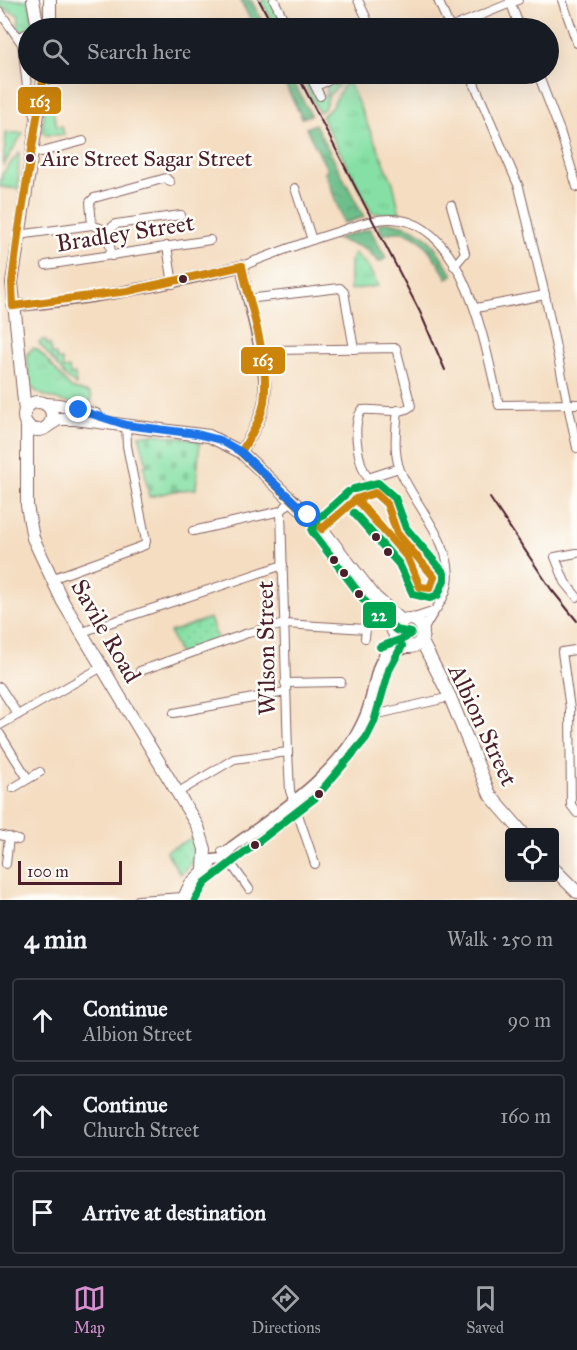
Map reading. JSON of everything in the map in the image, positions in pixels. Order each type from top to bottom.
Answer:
[{"type":"main road","points":[[33,0],[36,18]]},
{"type":"main road","points":[[50,0],[50,18]]},
{"type":"main road","points":[[41,84],[12,283],[27,424],[34,429],[46,427]]},
{"type":"main road","points":[[22,390],[41,403],[52,416],[46,427]]},
{"type":"main road","points":[[25,411],[29,404],[59,405],[126,425]]},
{"type":"main road","points":[[29,441],[46,427],[60,419],[67,419],[209,435],[241,452],[293,499],[338,547],[375,597],[400,644],[430,661]]},
{"type":"main road","name":"Savile Road","points":[[27,424],[29,522],[33,538],[51,579],[213,850],[215,858]]},
{"type":"main road","points":[[375,597],[407,620],[421,625],[422,636],[408,647]]},
{"type":"main road","points":[[395,636],[395,628],[407,620]]},
{"type":"main road","name":"Albion Street","points":[[422,636],[430,661],[450,697],[490,795],[519,828]]},
{"type":"main road","points":[[183,899],[190,885],[215,858]]},
{"type":"main road","points":[[559,874],[577,892]]},
{"type":"street","points":[[274,0],[283,18]]},
{"type":"street","points":[[357,0],[366,18]]},
{"type":"street","points":[[438,0],[446,18]]},
{"type":"street","points":[[562,0],[577,43]]},
{"type":"street","points":[[473,18],[513,1],[517,18]]},
{"type":"street","points":[[0,12],[18,36]]},
{"type":"street","points":[[28,84],[28,95],[36,118]]},
{"type":"street","points":[[320,96],[316,86],[321,84]]},
{"type":"street","points":[[474,84],[519,187],[545,295],[577,448]]},
{"type":"street","points":[[542,84],[560,131],[577,186]]},
{"type":"street","points":[[32,150],[42,152],[83,141]]},
{"type":"street","points":[[92,225],[92,199],[166,178],[170,182]]},
{"type":"street","points":[[296,188],[312,240]]},
{"type":"street","points":[[451,205],[465,253],[454,266]]},
{"type":"street","points":[[107,231],[116,224],[181,215]]},
{"type":"street","points":[[14,306],[63,302],[173,284],[242,266],[312,240],[378,220],[402,219],[430,234],[454,266],[476,308],[499,405],[577,404]]},
{"type":"street","points":[[18,235],[92,225],[107,231]]},
{"type":"street","points":[[107,231],[112,256]]},
{"type":"street","name":"Bradley Street","points":[[51,262],[112,256],[210,240]]},
{"type":"street","points":[[167,246],[173,284]]},
{"type":"street","points":[[241,452],[252,434],[264,404],[264,372],[247,299],[242,266]]},
{"type":"street","points":[[247,299],[335,288],[344,292],[354,348]]},
{"type":"street","points":[[476,308],[545,295]]},
{"type":"street","points":[[259,353],[275,350],[396,348],[412,402],[408,409],[362,410],[358,421],[360,454],[368,478],[399,468]]},
{"type":"street","points":[[398,410],[396,442],[399,468],[445,556],[448,584],[422,636]]},
{"type":"street","points":[[51,579],[145,546],[146,541],[127,446],[126,425]]},
{"type":"street","points":[[193,531],[281,511],[293,499]]},
{"type":"street","name":"Wilson Street","points":[[281,511],[290,790],[315,864]]},
{"type":"street","points":[[577,553],[555,557],[565,582],[577,597]]},
{"type":"street","points":[[88,630],[283,565]]},
{"type":"street","points":[[407,620],[432,612]]},
{"type":"street","points":[[140,671],[248,633],[285,624],[366,629],[365,638]]},
{"type":"street","points":[[249,889],[215,858],[294,800],[324,774],[357,733],[366,714],[384,657],[395,636]]},
{"type":"street","points":[[384,657],[408,647]]},
{"type":"street","points":[[575,650],[561,648],[573,709],[574,767],[571,805],[577,813]]},
{"type":"street","points":[[0,725],[102,667]]},
{"type":"street","points":[[174,713],[285,687],[341,682]]},
{"type":"street","points":[[0,687],[18,715]]},
{"type":"street","points":[[366,714],[370,716],[442,699]]},
{"type":"street","points":[[0,734],[28,779]]},
{"type":"street","points":[[177,793],[234,759],[288,752]]},
{"type":"street","points":[[13,788],[40,772]]},
{"type":"street","points":[[0,835],[18,840]]},
{"type":"street","points":[[6,864],[9,837]]},
{"type":"street","points":[[138,900],[183,899]]},
{"type":"green space","points":[[0,0],[29,0],[33,18],[19,18],[19,15],[0,7]]},
{"type":"green space","points":[[240,0],[251,0],[261,18],[250,18]]},
{"type":"green space","points":[[261,0],[272,0],[281,18],[271,18]]},
{"type":"green space","points":[[47,84],[50,84],[49,95],[57,127],[62,126],[64,135],[46,135],[42,132]]},
{"type":"green space","points":[[285,84],[294,84],[311,115],[302,118]]},
{"type":"green space","points":[[304,84],[312,84],[320,98],[327,95],[327,84],[340,84],[329,95],[324,109],[319,112]]},
{"type":"green space","points":[[345,84],[350,84],[393,183],[400,214],[372,213],[323,120],[322,116],[334,104]]},
{"type":"green space","points":[[315,124],[364,217],[344,223],[325,172],[328,171],[306,128]]},
{"type":"green space","points":[[6,133],[23,133],[3,166]]},
{"type":"green space","points":[[19,153],[18,189],[0,187],[2,174]]},
{"type":"green space","points":[[388,222],[421,233],[434,246],[453,275],[447,278],[430,251],[414,236],[395,232],[383,235],[378,224]]},
{"type":"green space","points":[[370,229],[386,258],[379,262],[365,248],[335,239]]},
{"type":"green space","points":[[354,253],[368,266],[378,286],[350,290],[350,262]]},
{"type":"green space","points":[[46,340],[47,345],[50,344],[52,355],[56,354],[57,360],[62,360],[63,369],[69,368],[70,375],[75,374],[76,385],[66,377],[39,343]]},
{"type":"green space","points":[[33,348],[38,350],[71,388],[89,393],[92,397],[90,403],[69,403],[36,391],[30,379],[27,354]]},
{"type":"green space","points":[[155,434],[200,440],[196,489],[179,490],[149,497],[144,466],[147,465],[139,435]]},
{"type":"green space","points":[[210,618],[219,643],[180,657],[170,632]]},
{"type":"green space","points":[[194,837],[194,858],[189,867],[180,874],[166,851]]},
{"type":"railway","points":[[259,0],[269,18]]},
{"type":"railway","points":[[302,84],[420,312],[445,370]]},
{"type":"railway","points":[[490,498],[551,589],[577,621]]},
{"type":"transit line","name":"163","points":[[13,306],[12,283],[18,235],[42,84]]},
{"type":"transit line","name":"163","points":[[13,306],[128,291],[242,266]]},
{"type":"transit line","name":"163","points":[[241,452],[260,415],[264,402],[265,385],[262,351],[242,266]]},
{"type":"transit line","name":"163","points":[[241,452],[322,529]]},
{"type":"transit line","name":"22","points":[[354,489],[378,483],[395,498],[406,528],[444,573],[444,580],[438,595],[430,598],[413,594],[399,564],[354,513]]},
{"type":"transit line","name":"22","points":[[348,492],[315,522],[312,531],[367,604],[396,630],[411,633],[405,638],[380,647]]},
{"type":"transit line","name":"163","points":[[375,493],[387,504],[397,533],[434,577],[430,588],[420,587],[408,558],[356,499],[375,493]]},
{"type":"transit line","name":"163","points":[[322,529],[356,499]]},
{"type":"transit line","name":"22","points":[[195,900],[205,883],[316,797],[366,738],[374,722],[389,670],[402,646]]},
{"type":"place","name":"Aire Street Sagar Street","points":[[30,158]]},
{"type":"route","points":[[79,410],[126,425],[209,435],[220,440],[241,452],[308,515]]}]
